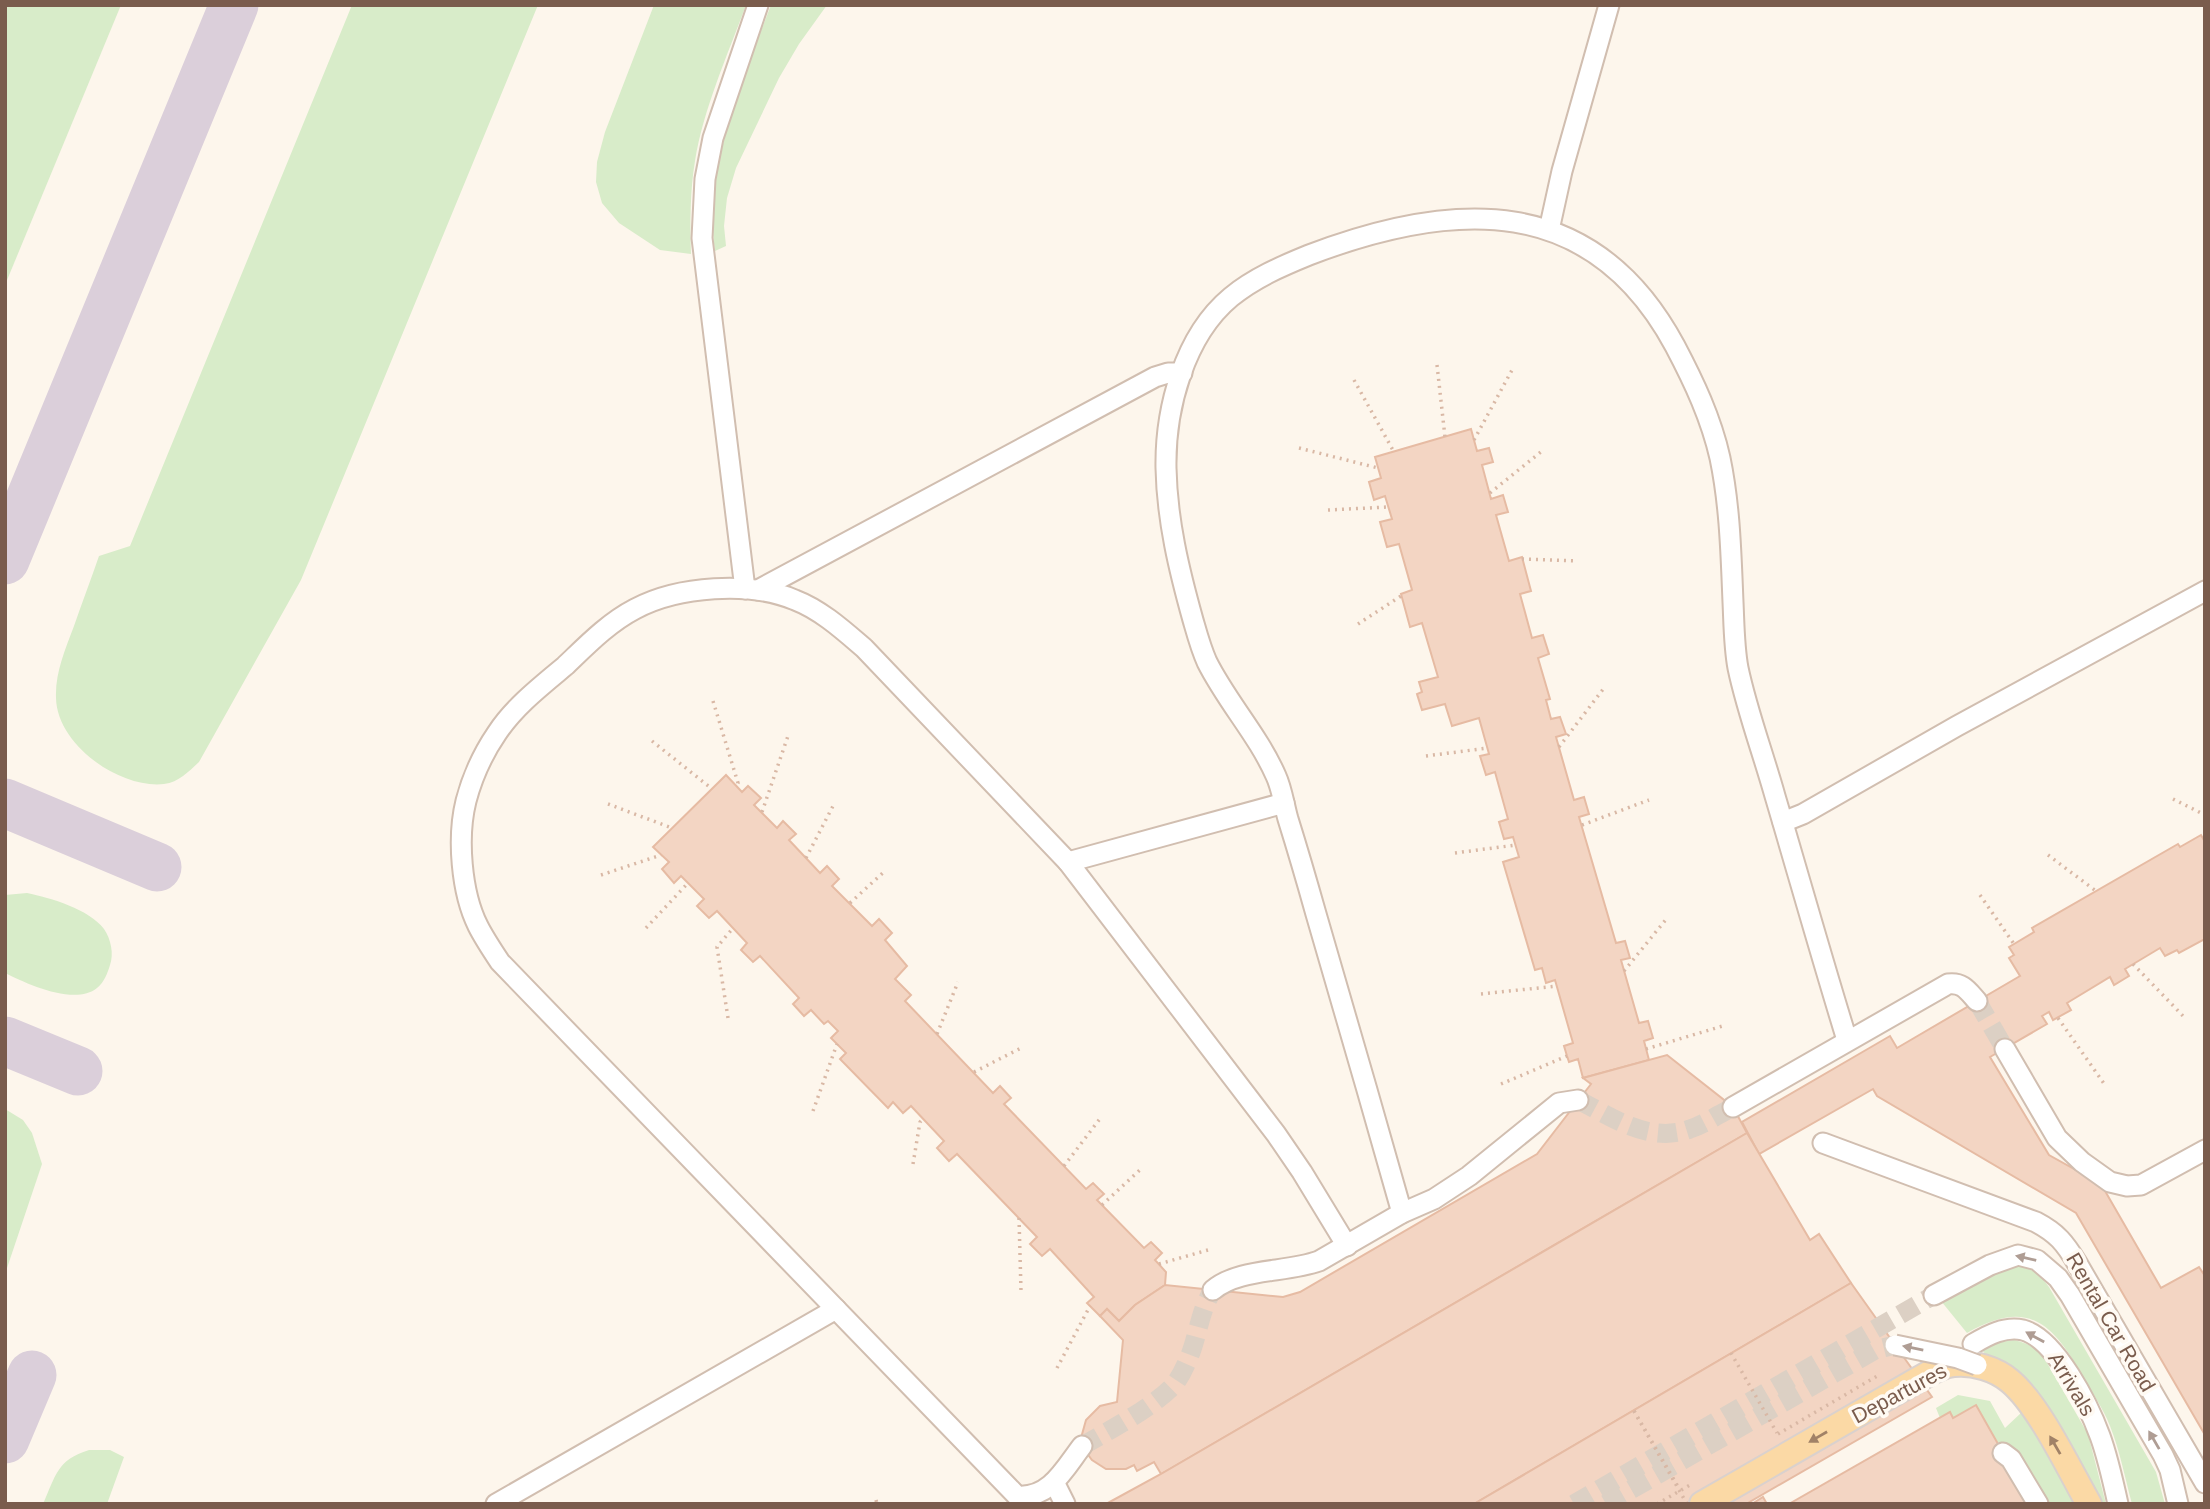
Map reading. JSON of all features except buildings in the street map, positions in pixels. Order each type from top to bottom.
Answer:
[{"type":"main road","name":"Departures","points":[[1702,1504],[1937,1369],[1975,1355],[2011,1382],[2024,1396],[2089,1504]]},
{"type":"lane","points":[[752,589],[702,238],[705,179],[713,138],[758,5]]},
{"type":"lane","points":[[1549,230],[1562,171],[1609,5]]},
{"type":"lane","points":[[1402,1213],[1276,777],[1204,657],[1175,550],[1167,500],[1168,431],[1182,373],[1209,320],[1227,300],[1252,282],[1284,265],[1329,247],[1412,225],[1445,220],[1479,218],[1513,221],[1549,230],[1579,242],[1605,259],[1648,304],[1666,329],[1683,360],[1710,422],[1720,458],[1729,522],[1738,665],[1847,1040]]},
{"type":"lane","points":[[752,589],[1155,377],[1182,373]]},
{"type":"lane","points":[[1083,1446],[1054,1482],[1039,1493],[1017,1496],[499,962],[477,924],[465,886],[461,835],[466,800],[498,732],[522,704],[608,627],[635,609],[701,589],[752,589],[795,599],[831,620],[864,648],[1068,862],[1276,1134],[1346,1246]]},
{"type":"lane","points":[[1783,822],[1803,814],[1957,726],[2205,591]]},
{"type":"lane","points":[[1068,862],[1284,803]]},
{"type":"lane","points":[[1733,1107],[1948,984],[1964,986],[1977,1001]]},
{"type":"lane","points":[[2005,1049],[2057,1138],[2082,1162],[2110,1182],[2127,1186],[2141,1185],[2205,1150]]},
{"type":"lane","points":[[1213,1290],[1224,1281],[1305,1266],[1346,1246],[1402,1213],[1434,1199],[1469,1176],[1559,1103],[1578,1100]]},
{"type":"lane","name":"Rental Car Road","points":[[1823,1143],[2036,1222],[2065,1242],[2205,1483]]},
{"type":"lane","points":[[1934,1296],[1990,1265],[2018,1255],[2037,1260],[2058,1278],[2079,1309],[2163,1455],[2170,1470],[2178,1504]]},
{"type":"lane","points":[[496,1504],[836,1309]]},
{"type":"lane","name":"Arrivals","points":[[1975,1355],[1997,1332],[2022,1330],[2044,1340],[2060,1359],[2095,1423],[2119,1504]]},
{"type":"lane","points":[[1895,1345],[1958,1358],[1975,1355]]},
{"type":"lane","points":[[2003,1453],[2011,1459],[2038,1504]]},
{"type":"lane","points":[[1054,1482],[1065,1504]]},
{"type":"path","points":[[1437,365],[1445,437]]},
{"type":"path","points":[[1474,440],[1512,370]]},
{"type":"path","points":[[1354,380],[1394,452]]},
{"type":"path","points":[[1299,448],[1378,468]]},
{"type":"path","points":[[1490,493],[1542,451]]},
{"type":"path","points":[[1328,510],[1388,507]]},
{"type":"path","points":[[1522,559],[1577,561]]},
{"type":"path","points":[[1358,624],[1401,596]]},
{"type":"path","points":[[1559,747],[1604,688]]},
{"type":"path","points":[[713,701],[738,783],[736,786]]},
{"type":"path","points":[[762,812],[789,733]]},
{"type":"path","points":[[652,741],[712,789]]},
{"type":"path","points":[[1426,756],[1488,748]]},
{"type":"path","points":[[2173,799],[2205,815]]},
{"type":"path","points":[[1582,825],[1649,800]]},
{"type":"path","points":[[608,804],[673,828]]},
{"type":"path","points":[[806,858],[833,806]]},
{"type":"path","points":[[1455,853],[1516,845]]},
{"type":"path","points":[[601,875],[662,855]]},
{"type":"path","points":[[2049,855],[2096,891]]},
{"type":"path","points":[[850,903],[886,870]]},
{"type":"path","points":[[646,928],[688,883]]},
{"type":"path","points":[[1980,895],[2014,944]]},
{"type":"path","points":[[1624,971],[1668,917]]},
{"type":"path","points":[[728,1018],[717,947],[733,929]]},
{"type":"path","points":[[2133,964],[2185,1018]]},
{"type":"path","points":[[937,1034],[958,982]]},
{"type":"path","points":[[1481,994],[1557,986]]},
{"type":"path","points":[[2058,1018],[2105,1085]]},
{"type":"path","points":[[1646,1049],[1726,1025]]},
{"type":"path","points":[[813,1111],[837,1044]]},
{"type":"path","points":[[974,1072],[1023,1046]]},
{"type":"path","points":[[1501,1084],[1567,1056]]},
{"type":"path","points":[[1064,1166],[1102,1116]]},
{"type":"path","points":[[913,1164],[920,1122],[923,1119]]},
{"type":"path","points":[[1101,1205],[1142,1168]]},
{"type":"path","points":[[1019,1218],[1021,1291]]},
{"type":"path","points":[[1158,1264],[1208,1250]]},
{"type":"path","points":[[1056,1368],[1090,1306]]},
{"type":"path","points":[[1731,1353],[1789,1454]]},
{"type":"path","points":[[1634,1411],[1687,1504]]},
{"type":"path","points":[[1667,1469],[1680,1490]]},
{"type":"green space","points":[[5,5],[121,5],[5,285]]},
{"type":"green space","points":[[352,5],[538,5],[301,580],[199,762],[174,781],[147,784],[111,771],[94,760],[67,732],[59,715],[56,698],[61,662],[99,556],[130,546]]},
{"type":"green space","points":[[654,5],[746,5],[717,82],[699,142],[691,195],[691,254],[660,250],[619,223],[602,203],[596,182],[597,162],[605,132]]},
{"type":"green space","points":[[771,5],[827,5],[779,78],[736,168],[727,198],[724,226],[726,246],[715,251],[713,221],[720,158],[738,94]]},
{"type":"green space","points":[[27,893],[79,910],[104,929],[112,956],[105,977],[97,988],[88,993],[64,994],[26,983],[5,973],[5,895]]},
{"type":"green space","points":[[5,1109],[23,1120],[32,1133],[42,1164],[5,1274]]},
{"type":"green space","points":[[2018,1264],[2038,1273],[2049,1287],[2156,1472],[2165,1504],[2132,1504],[2117,1445],[2107,1419],[2071,1356],[2048,1329],[2022,1317],[1988,1323],[1967,1333],[1941,1301],[2001,1268]]},
{"type":"green space","points":[[2014,1340],[2030,1345],[2043,1356],[2088,1434],[2106,1504],[2103,1504],[2034,1386],[2011,1366],[1986,1355],[1982,1350]]},
{"type":"green space","points":[[1958,1395],[1990,1401],[2005,1428],[2022,1412],[2075,1504],[2046,1504],[2005,1444],[1997,1442],[1976,1405],[1953,1418],[1940,1418],[1936,1408]]},
{"type":"green space","points":[[89,1450],[110,1450],[124,1457],[107,1504],[43,1504],[64,1464]]},
{"type":"taxiway","points":[[5,560],[234,5]]},
{"type":"taxiway","points":[[5,803],[157,867]]},
{"type":"taxiway","points":[[5,1041],[78,1071]]},
{"type":"taxiway","points":[[5,1439],[32,1375]]},
{"type":"tunnel","points":[[1977,1001],[2005,1049]]},
{"type":"tunnel","points":[[1578,1100],[1618,1121],[1660,1133],[1690,1129],[1733,1107]]},
{"type":"tunnel","points":[[1082,1446],[1143,1410],[1174,1385],[1191,1353],[1213,1290]]},
{"type":"tunnel","points":[[1574,1504],[1934,1295]]},
{"type":"tunnel","points":[[1606,1504],[1875,1350],[1895,1345]]}]
